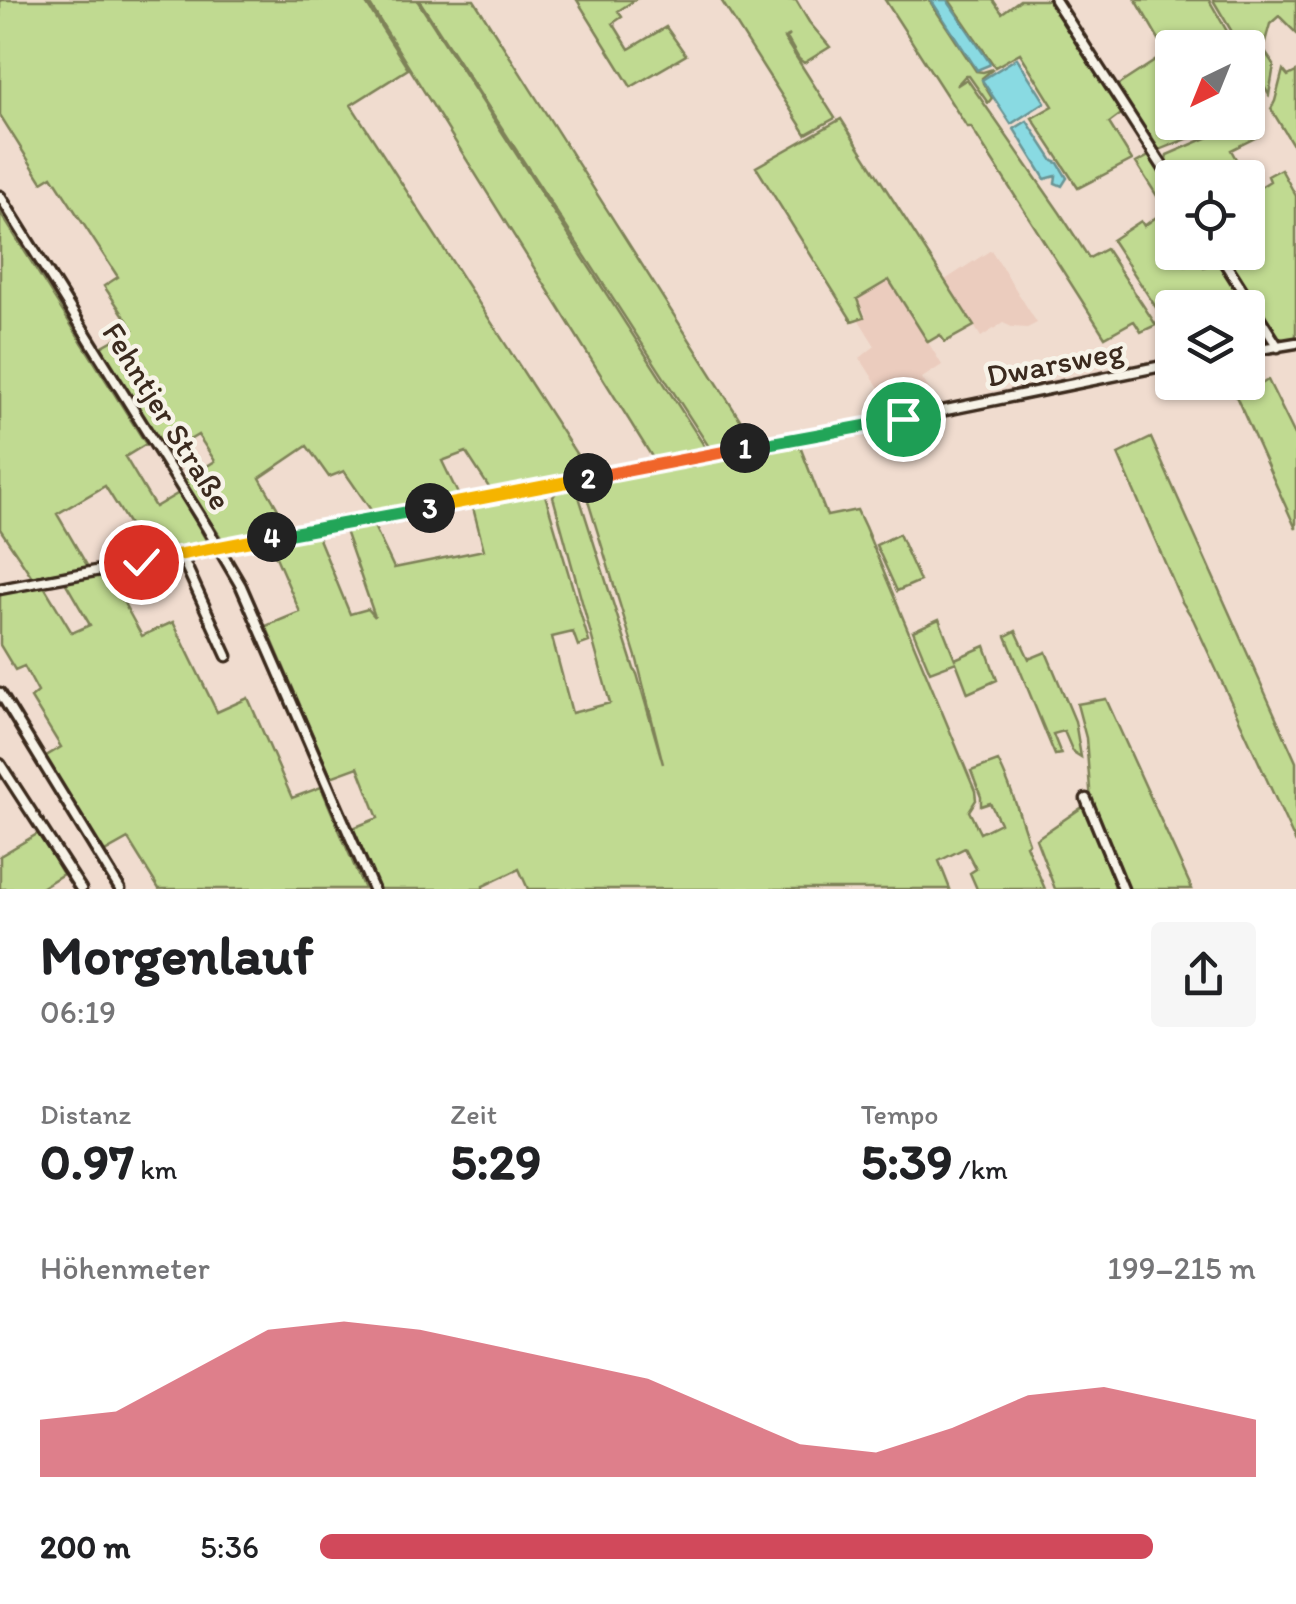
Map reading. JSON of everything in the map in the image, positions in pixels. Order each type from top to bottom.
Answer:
[{"type":"street","points":[[1056,0],[1159,160]]},
{"type":"street","name":"Fehntjer Straße","points":[[0,196],[219,547],[256,617],[373,889]]},
{"type":"street","points":[[1229,270],[1278,346]]},
{"type":"street","points":[[1265,349],[1296,343]]},
{"type":"street","name":"Dwarsweg","points":[[0,589],[862,427],[1155,367]]},
{"type":"street","points":[[181,554],[228,656]]},
{"type":"street","points":[[0,693],[119,888]]},
{"type":"street","points":[[0,764],[81,889]]},
{"type":"street","points":[[1086,798],[1123,889]]},
{"type":"shaded area","points":[[991,250],[1037,323],[1027,328],[1003,323],[981,337],[945,280]]},
{"type":"shaded area","points":[[889,279],[942,365],[922,378],[941,408],[897,416],[860,358],[875,346],[859,320],[866,315],[857,299]]},
{"type":"green space","points":[[0,0],[364,0],[408,69],[351,105],[588,472],[490,489],[466,452],[442,461],[459,496],[373,513],[344,471],[329,477],[307,446],[260,478],[290,530],[222,539],[183,481],[215,461],[198,435],[166,454],[101,347],[133,329],[104,286],[118,277],[52,176],[42,182],[0,115]]},
{"type":"green space","points":[[367,0],[417,0],[707,450],[654,460]]},
{"type":"green space","points":[[419,0],[474,0],[755,443],[711,450]]},
{"type":"green space","points":[[577,0],[635,0],[618,11],[622,17],[613,23],[629,49],[666,27],[686,55],[631,87]]},
{"type":"green space","points":[[721,0],[796,0],[830,47],[804,63],[787,38],[790,35],[784,38],[835,118],[806,134]]},
{"type":"green space","points":[[885,0],[929,0],[976,71],[993,69],[982,78],[992,98],[988,103],[969,76],[956,86],[967,79],[1089,258],[1106,249],[1155,325],[1141,332],[1134,321],[1105,337],[971,127],[967,127]]},
{"type":"green space","points":[[949,0],[993,0],[1002,13],[1020,0],[1051,0],[1124,112],[1109,123],[1132,160],[1078,188],[1032,118],[1053,106],[1020,53],[995,67]]},
{"type":"green space","points":[[1136,0],[1209,0],[1226,30],[1155,30]]},
{"type":"green space","points":[[1213,0],[1296,0],[1296,33],[1279,16],[1270,24],[1265,42],[1265,30],[1231,30]]},
{"type":"green space","points":[[1265,52],[1274,65],[1269,95],[1265,88]]},
{"type":"green space","points":[[1155,61],[1155,140],[1184,140],[1156,148],[1115,87]]},
{"type":"green space","points":[[1283,70],[1288,76],[1296,72],[1296,150],[1271,109]]},
{"type":"green space","points":[[841,119],[974,326],[945,342],[940,335],[928,342],[889,280],[857,299],[864,317],[852,321],[756,167]]},
{"type":"green space","points":[[1202,140],[1251,140],[1231,150],[1237,160],[1167,160],[1167,155]]},
{"type":"green space","points":[[1151,155],[1155,161],[1155,193],[1136,163]]},
{"type":"green space","points":[[1281,169],[1296,196],[1296,338],[1285,340],[1265,315],[1265,290],[1249,290],[1236,270],[1265,270],[1268,176]]},
{"type":"green space","points":[[0,212],[146,444],[125,457],[155,507],[179,493],[206,540],[204,544],[148,555],[105,486],[57,514],[88,567],[32,577],[0,529]]},
{"type":"green space","points":[[1155,218],[1155,270],[1225,270],[1238,290],[1155,290],[1155,306],[1112,240],[1141,221],[1144,226]]},
{"type":"green space","points":[[1268,380],[1296,437],[1296,529],[1238,400],[1265,400]]},
{"type":"green space","points":[[1151,438],[1296,762],[1296,843],[1182,602],[1118,454]]},
{"type":"green space","points":[[799,444],[827,516],[857,510],[865,527],[975,791],[976,800],[969,811],[980,833],[1000,823],[990,803],[981,806],[971,771],[998,761],[1045,889],[977,889],[970,873],[976,869],[965,848],[939,861],[950,889],[528,889],[519,869],[483,889],[379,889],[353,828],[378,818],[358,767],[331,777],[266,626],[300,612],[270,543],[317,534],[350,614],[368,609],[375,617],[344,528],[372,522],[394,568],[484,550],[472,504],[545,495],[589,642],[578,646],[573,632],[552,637],[572,713],[610,703],[553,497],[556,492],[576,487],[663,764],[637,660],[584,488],[587,484]]},
{"type":"green space","points":[[899,534],[920,581],[897,591],[876,545]]},
{"type":"green space","points":[[108,574],[142,636],[173,622],[217,712],[248,698],[292,798],[321,787],[364,889],[159,889],[128,839],[101,854],[43,758],[61,747],[31,698],[38,692],[24,666],[15,670],[0,645],[0,593],[44,586],[72,633],[90,625],[65,582]]},
{"type":"green space","points":[[939,619],[955,659],[985,646],[997,680],[968,693],[956,662],[930,672],[913,631]]},
{"type":"green space","points":[[1016,631],[1029,659],[1046,652],[1075,721],[1081,757],[1073,752],[1064,731],[1053,734],[1061,754],[1055,755],[1006,636]]},
{"type":"green space","points":[[1106,699],[1192,889],[1125,889],[1091,802],[1086,738],[1077,704]]},
{"type":"green space","points":[[1084,806],[1117,888],[1055,889],[1036,839]]},
{"type":"green space","points":[[39,833],[63,874],[39,889],[0,889],[0,856]]},
{"type":"water","points":[[931,0],[947,0],[989,65],[977,70]]},
{"type":"water","points":[[1017,58],[1045,102],[1011,124],[982,80]]},
{"type":"water","points":[[1027,121],[1067,178],[1062,186],[1055,183],[1056,176],[1045,179],[1014,129]]},
{"type":"route","points":[[141,562],[903,419]]}]
